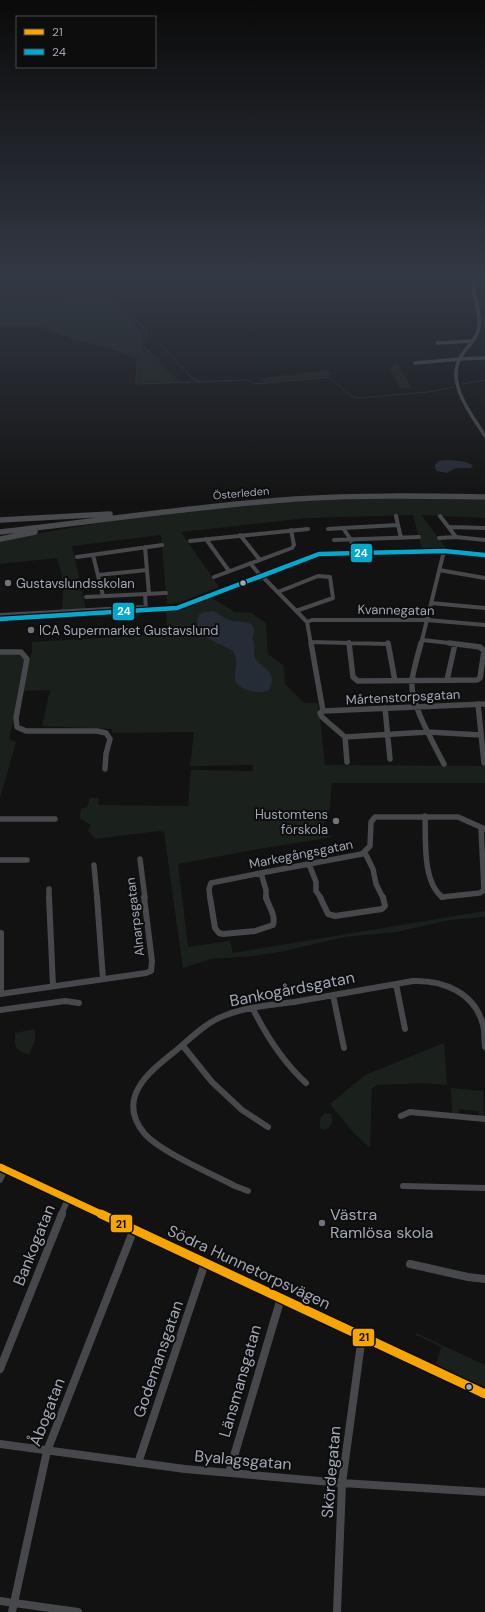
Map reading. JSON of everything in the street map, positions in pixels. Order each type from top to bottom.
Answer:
[{"type":"main road","name":"Österleden","points":[[0,528],[210,502],[295,495],[381,492],[485,493]]},
{"type":"main road","name":"Österleden","points":[[0,532],[216,505],[294,499],[364,496],[485,497]]},
{"type":"main road","points":[[0,520],[110,514]]},
{"type":"main road","points":[[0,539],[99,520]]},
{"type":"street","points":[[463,354],[460,359],[457,370],[458,388],[465,403],[485,436]]},
{"type":"street","points":[[415,363],[485,358]]},
{"type":"street","points":[[396,516],[401,538]]},
{"type":"street","points":[[440,516],[456,537]]},
{"type":"street","points":[[328,529],[398,525]]},
{"type":"street","points":[[449,527],[485,528]]},
{"type":"street","points":[[343,528],[351,540],[354,553]]},
{"type":"street","points":[[190,542],[240,535],[308,529]]},
{"type":"street","points":[[214,577],[292,548],[294,545],[291,530]]},
{"type":"street","points":[[240,535],[260,560]]},
{"type":"street","points":[[439,538],[456,537],[485,540]]},
{"type":"street","points":[[334,540],[419,538]]},
{"type":"street","points":[[206,539],[229,571]]},
{"type":"street","points":[[78,557],[162,545]]},
{"type":"street","points":[[145,547],[147,570],[146,609]]},
{"type":"street","points":[[444,551],[412,681],[417,707],[444,764]]},
{"type":"street","points":[[0,615],[177,608],[313,555],[444,551],[485,555]]},
{"type":"street","points":[[93,554],[103,596]]},
{"type":"street","points":[[250,563],[307,622],[322,717],[345,737],[428,732],[481,736]]},
{"type":"street","points":[[98,575],[147,570]]},
{"type":"street","points":[[439,570],[485,578]]},
{"type":"street","points":[[278,592],[318,576],[330,577],[333,598],[296,611]]},
{"type":"street","points":[[86,597],[166,593]]},
{"type":"street","points":[[431,603],[485,608]]},
{"type":"street","points":[[0,619],[146,609]]},
{"type":"street","name":"Kvannegatan","points":[[307,622],[312,620],[427,620],[485,626]]},
{"type":"street","points":[[349,642],[355,679],[358,681],[477,680],[480,678],[484,651],[480,647],[423,640]]},
{"type":"street","points":[[311,642],[388,643],[395,681]]},
{"type":"street","points":[[447,680],[455,644]]},
{"type":"street","points":[[0,652],[21,652],[27,659],[16,718],[17,727],[26,731],[106,732],[110,736],[110,739],[106,754],[105,769]]},
{"type":"street","points":[[478,704],[484,764]]},
{"type":"street","name":"Mårtenstorpsgatan","points":[[321,712],[485,704]]},
{"type":"street","points":[[385,708],[390,759]]},
{"type":"street","points":[[345,737],[347,762]]},
{"type":"street","points":[[425,816],[427,864],[436,893],[442,897],[478,893],[484,890],[483,829]]},
{"type":"street","name":"Markegångsgatan","points":[[261,873],[266,890],[265,897],[271,907],[274,921],[272,926],[235,933],[219,933],[215,928],[209,889],[210,884],[261,873],[365,853],[370,846],[371,822],[374,817],[425,816],[458,818],[483,829]]},
{"type":"street","points":[[0,819],[55,819]]},
{"type":"street","points":[[309,864],[316,882],[316,891],[328,914],[335,916],[380,909],[385,906],[385,900],[375,882],[373,870],[365,853]]},
{"type":"street","name":"Alnarpsgatan","points":[[0,933],[0,993],[146,973],[151,971],[152,968],[140,859]]},
{"type":"street","points":[[0,860],[27,860]]},
{"type":"street","points":[[94,865],[103,978]]},
{"type":"street","points":[[49,889],[53,986]]},
{"type":"street","name":"Bankogårdsgatan","points":[[248,1191],[161,1147],[145,1134],[138,1124],[134,1111],[134,1101],[142,1080],[148,1073],[210,1022],[227,1015],[253,1009],[396,984],[433,981],[460,992],[472,1004],[483,1026],[485,1047]]},
{"type":"street","points":[[396,984],[405,1029]]},
{"type":"street","points":[[332,996],[344,1048]]},
{"type":"street","points":[[0,1010],[66,1001],[79,1003]]},
{"type":"street","points":[[253,1009],[277,1052],[294,1073],[306,1083]]},
{"type":"street","points":[[182,1046],[212,1082],[242,1110],[268,1128]]},
{"type":"street","points":[[401,1116],[410,1112],[485,1119]]},
{"type":"street","points":[[0,1180],[2,1168]]},
{"type":"street","name":"Södra Hunnetorpsvägen","points":[[2,1168],[485,1394]]},
{"type":"street","points":[[403,1186],[485,1188]]},
{"type":"street","name":"Bankogatan","points":[[0,1369],[68,1199]]},
{"type":"street","name":"Åbogatan","points":[[12,1612],[46,1451],[134,1229]]},
{"type":"street","name":"Godemansgatan","points":[[138,1463],[205,1263]]},
{"type":"street","points":[[410,1264],[485,1279]]},
{"type":"street","name":"Länsmansgatan","points":[[229,1473],[281,1298]]},
{"type":"street","name":"Skördegatan","points":[[337,1612],[342,1483],[362,1336]]},
{"type":"street","name":"Byalagsgatan","points":[[0,1444],[186,1470],[342,1483],[485,1492]]},
{"type":"street","points":[[0,1600],[78,1612]]},
{"type":"shaded area","points":[[126,354],[148,354],[161,365],[176,382],[137,383],[137,367],[139,357],[134,358]]},
{"type":"shaded area","points":[[398,364],[412,388],[400,388],[390,369],[393,365]]},
{"type":"shaded area","points":[[327,370],[333,375],[267,382],[259,381],[263,378]]},
{"type":"shaded area","points":[[447,460],[465,462],[473,466],[471,468],[456,468],[447,473],[437,471],[435,465],[439,461]]},
{"type":"shaded area","points":[[406,498],[485,500],[485,518],[421,515],[446,548],[422,549],[413,515],[307,518],[181,532],[219,587],[178,603],[167,604],[161,535],[72,546],[86,609],[62,610],[64,583],[57,558],[0,564],[0,541],[90,524],[182,511],[263,503]]},
{"type":"shaded area","points":[[212,598],[235,612],[251,613],[266,623],[268,654],[284,666],[285,684],[304,703],[317,703],[319,709],[325,765],[485,766],[485,783],[332,783],[329,813],[320,831],[333,837],[178,864],[188,947],[230,941],[233,953],[485,911],[485,917],[449,920],[397,932],[345,937],[280,952],[210,959],[183,968],[164,832],[159,831],[95,839],[88,830],[91,825],[80,818],[81,809],[87,807],[90,798],[99,798],[98,805],[188,806],[191,770],[253,771],[253,765],[190,766],[194,732],[112,733],[112,729],[42,726],[50,690],[22,691],[32,651],[32,642],[167,634],[166,612],[183,609]]},
{"type":"shaded area","points":[[213,611],[229,620],[251,624],[254,632],[252,639],[254,643],[255,658],[271,674],[272,683],[269,690],[263,692],[251,691],[242,688],[237,684],[235,680],[236,658],[233,651],[207,638],[198,628],[197,622],[199,615],[203,612]]},
{"type":"shaded area","points":[[0,654],[19,655],[25,660],[20,691],[9,739],[16,742],[0,798]]},
{"type":"shaded area","points":[[35,1029],[35,1041],[29,1055],[18,1050],[15,1045],[15,1033]]},
{"type":"shaded area","points":[[444,1043],[447,1085],[423,1083],[378,1085],[372,1088],[370,1148],[354,1133],[330,1104],[365,1075]]},
{"type":"shaded area","points":[[451,1088],[483,1091],[484,1116],[479,1116],[479,1111],[459,1109],[459,1114],[452,1113]]},
{"type":"shaded area","points":[[325,1113],[331,1114],[332,1122],[330,1126],[324,1130],[320,1127],[320,1120]]},
{"type":"shaded area","points":[[416,1333],[485,1365],[485,1389],[430,1364],[430,1362],[436,1364],[441,1347],[416,1335]]},
{"type":"waterway","points":[[150,354],[159,364]]},
{"type":"waterway","points":[[152,354],[179,382]]},
{"type":"waterway","points":[[170,354],[192,378],[200,382]]},
{"type":"waterway","points":[[137,359],[136,384],[200,382]]},
{"type":"waterway","points":[[200,382],[249,380],[255,384],[329,377],[353,397],[358,398],[429,392],[454,387]]},
{"type":"waterway","points":[[462,384],[485,380]]},
{"type":"transit line","name":"24","points":[[0,619],[177,608],[319,554],[444,551],[485,555]]},
{"type":"transit line","name":"21","points":[[0,1167],[485,1394]]},
{"type":"place","name":"Gustavslundsskolan","points":[[8,583]]},
{"type":"place","name":"ICA Supermarket Gustavslund","points":[[31,630]]},
{"type":"place","name":"Hustomtens förskola","points":[[336,821]]},
{"type":"place","name":"Västra Ramlösa skola","points":[[322,1223]]}]
